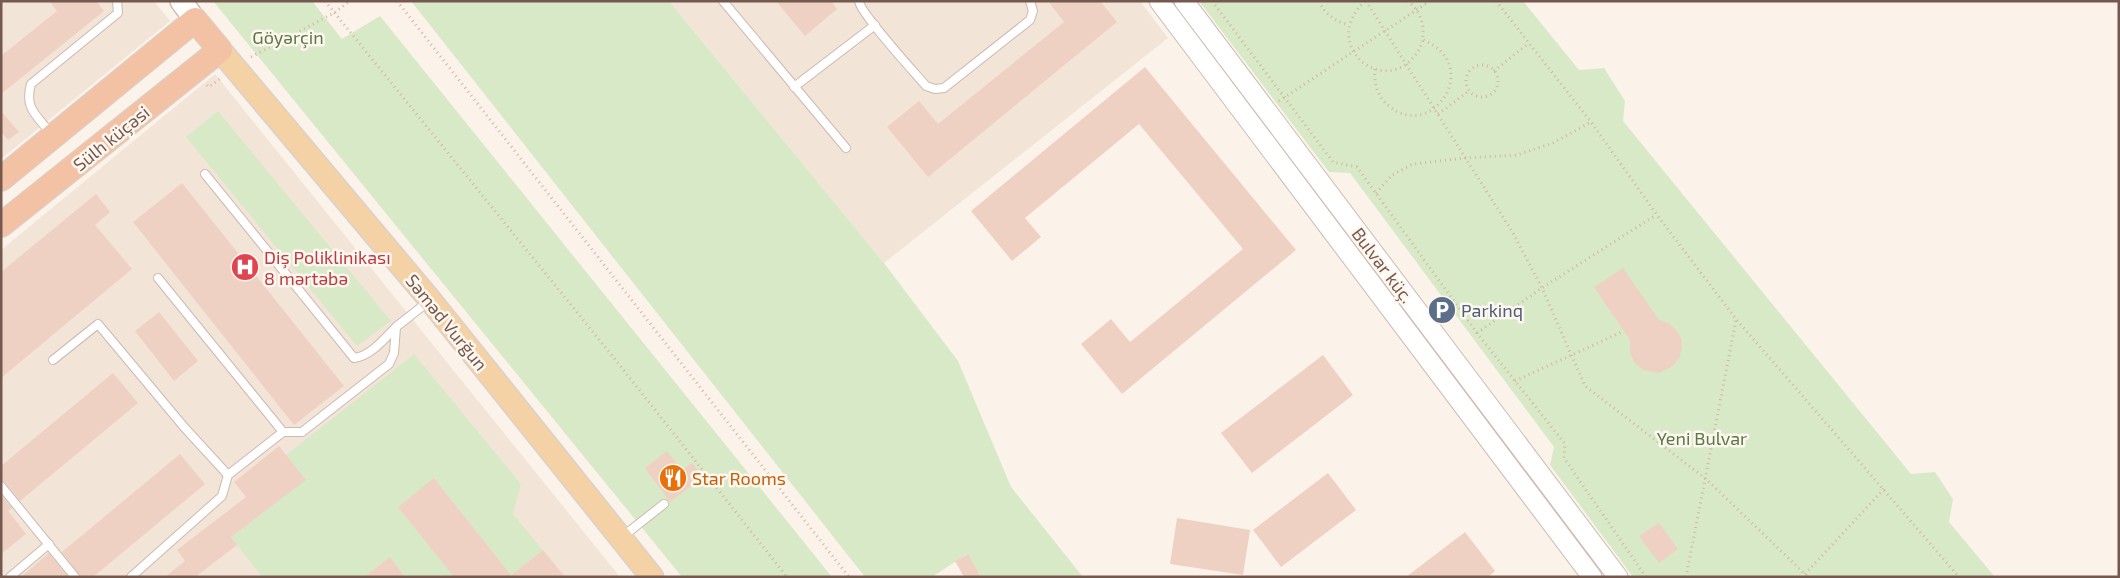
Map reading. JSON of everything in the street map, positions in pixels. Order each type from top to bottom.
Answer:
[{"type":"highway","points":[[1,179],[195,20]]},
{"type":"highway","name":"Səməd Vurğun","points":[[195,20],[220,50]]},
{"type":"highway","name":"Sülh küçəsi","points":[[1,225],[220,50]]},
{"type":"main road","name":"Səməd Vurğun","points":[[181,1],[195,20]]},
{"type":"main road","name":"Səməd Vurğun","points":[[220,50],[430,300],[652,577]]},
{"type":"street","name":"Bulvar küç.","points":[[1160,1],[1289,175],[1510,465],[1592,577]]},
{"type":"street","name":"Bulvar küç.","points":[[1184,1],[1618,577]]},
{"type":"street","points":[[1289,175],[1306,162]]},
{"type":"street","points":[[1510,465],[1525,453]]},
{"type":"lane","points":[[53,137],[29,106],[28,96],[31,84],[118,13],[117,1]]},
{"type":"lane","points":[[723,1],[846,148]]},
{"type":"lane","points":[[858,1],[859,6],[926,86],[935,89],[944,88],[1030,20],[1033,11],[1030,1]]},
{"type":"lane","points":[[794,87],[875,25]]},
{"type":"lane","points":[[205,174],[354,358],[360,358],[377,346],[396,327],[430,300]]},
{"type":"lane","points":[[158,278],[283,432]]},
{"type":"lane","points":[[53,360],[98,324],[184,427],[228,475]]},
{"type":"lane","points":[[132,577],[222,496],[228,475],[283,432],[302,432],[389,364],[394,353],[396,327]]},
{"type":"lane","points":[[1,486],[75,577]]},
{"type":"lane","points":[[620,538],[664,504]]},
{"type":"lane","points":[[10,577],[49,544]]},
{"type":"path","points":[[325,1],[618,363],[787,577]]},
{"type":"path","points":[[334,13],[350,1]]},
{"type":"path","points":[[397,1],[849,577]]},
{"type":"path","points":[[1212,1],[1333,162],[1356,167],[1376,193],[1477,333],[1564,444],[1564,458],[1646,577]]},
{"type":"path","points":[[1319,1],[1329,15],[1349,25]]},
{"type":"path","points":[[1407,1],[1422,19],[1423,40],[1417,54],[1406,65],[1391,70],[1375,69],[1367,65],[1354,52],[1348,34],[1349,25],[1355,11],[1366,1],[1386,31],[1406,65],[1513,233],[1542,288],[1585,386],[1706,479],[1807,575],[1884,489]]},
{"type":"path","points":[[1276,102],[1430,1]]},
{"type":"path","points":[[1496,1],[1591,122],[1657,215],[1736,319],[1959,577]]},
{"type":"path","points":[[1375,69],[1376,87],[1385,103],[1392,108],[1408,115],[1418,115],[1434,108],[1446,96],[1450,88],[1451,70],[1444,54],[1431,43],[1423,40]]},
{"type":"path","points":[[1494,71],[1529,43]]},
{"type":"path","points":[[1485,65],[1494,71],[1498,79],[1497,87],[1492,94],[1484,97],[1476,96],[1469,91],[1466,86],[1467,75],[1474,67],[1485,65]]},
{"type":"path","points":[[1438,114],[1469,91]]},
{"type":"path","points":[[1376,193],[1392,175],[1413,164],[1517,155],[1553,143],[1591,122]]},
{"type":"path","points":[[1477,333],[1542,288],[1657,215]]},
{"type":"path","points":[[1686,577],[1736,319]]},
{"type":"path","points":[[1515,381],[1624,330]]},
{"type":"shaded area","points":[[1,1],[154,1],[170,21],[1,159]]},
{"type":"shaded area","points":[[669,1],[1140,1],[1168,38],[884,263]]},
{"type":"shaded area","points":[[215,74],[620,577],[1,577],[1,250]]},
{"type":"green space","name":"Göyərçin","points":[[213,1],[312,1],[342,39],[380,16],[832,577],[682,577]]},
{"type":"green space","points":[[411,1],[669,1],[884,263],[958,361],[1011,487],[1083,577],[981,577],[967,554],[932,577],[865,577]]},
{"type":"green space","name":"Yeni Bulvar","points":[[1199,1],[1523,1],[1579,70],[1604,68],[1625,101],[1623,121],[1911,474],[1935,472],[1953,499],[1949,522],[1995,577],[1633,577],[1550,465],[1554,447],[1350,173],[1329,172]]},
{"type":"green space","points":[[218,111],[391,321],[357,346],[186,137]]},
{"type":"green space","points":[[414,354],[521,484],[513,514],[543,550],[511,575],[434,478],[454,577],[405,577],[390,557],[364,577],[262,577],[231,537],[305,480],[286,455]]},
{"type":"building","points":[[49,1],[96,1],[104,11],[1,94],[1,56],[57,11]]},
{"type":"building","points":[[776,1],[831,1],[837,9],[805,36]]},
{"type":"building","points":[[1048,1],[1100,1],[1117,22],[928,177],[887,127],[919,101],[938,124],[1064,22]]},
{"type":"building","points":[[1145,67],[1296,250],[1122,394],[1081,344],[1111,319],[1130,342],[1243,249],[1139,124],[1025,218],[1041,237],[1012,261],[971,211]]},
{"type":"building","points":[[1,111],[19,132],[8,140],[1,132]]},
{"type":"building","points":[[182,183],[344,386],[294,425],[133,222]]},
{"type":"building","points":[[96,194],[110,212],[95,225],[132,269],[1,378],[1,272]]},
{"type":"building","points":[[1623,268],[1659,320],[1668,323],[1681,338],[1682,348],[1679,359],[1670,368],[1658,373],[1643,370],[1634,362],[1630,353],[1630,340],[1594,287]]},
{"type":"building","points":[[159,312],[198,361],[174,381],[135,331]]},
{"type":"building","points":[[1323,355],[1353,395],[1252,473],[1221,433]]},
{"type":"building","points":[[113,373],[138,403],[20,501],[5,482],[1,480],[1,466]]},
{"type":"building","points":[[279,446],[306,480],[231,537],[237,545],[195,577],[165,577],[185,561],[177,550],[246,497],[234,482]]},
{"type":"building","points":[[667,451],[682,470],[692,463],[703,477],[670,502],[645,468]]},
{"type":"building","points":[[180,454],[205,484],[93,577],[81,577],[62,552]]},
{"type":"building","points":[[1328,473],[1356,510],[1281,567],[1253,530]]},
{"type":"building","points":[[434,478],[511,575],[543,550],[565,577],[454,577],[398,507]]},
{"type":"building","points":[[1,495],[12,508],[8,511],[26,534],[1,554]]},
{"type":"building","points":[[1177,518],[1250,530],[1243,575],[1170,564]]},
{"type":"building","points":[[1659,523],[1678,549],[1659,563],[1639,536]]},
{"type":"building","points":[[1465,532],[1495,571],[1488,577],[1406,577]]},
{"type":"building","points":[[49,553],[68,577],[21,577]]},
{"type":"building","points":[[968,554],[981,577],[964,577],[955,561]]},
{"type":"building","points":[[390,557],[405,577],[364,577]]},
{"type":"place","name":"Diş Poliklinikası 8 mərtəbə","points":[[245,267]]},
{"type":"place","name":"Parkinq","points":[[1442,310]]},
{"type":"place","name":"Star Rooms","points":[[673,478]]}]
